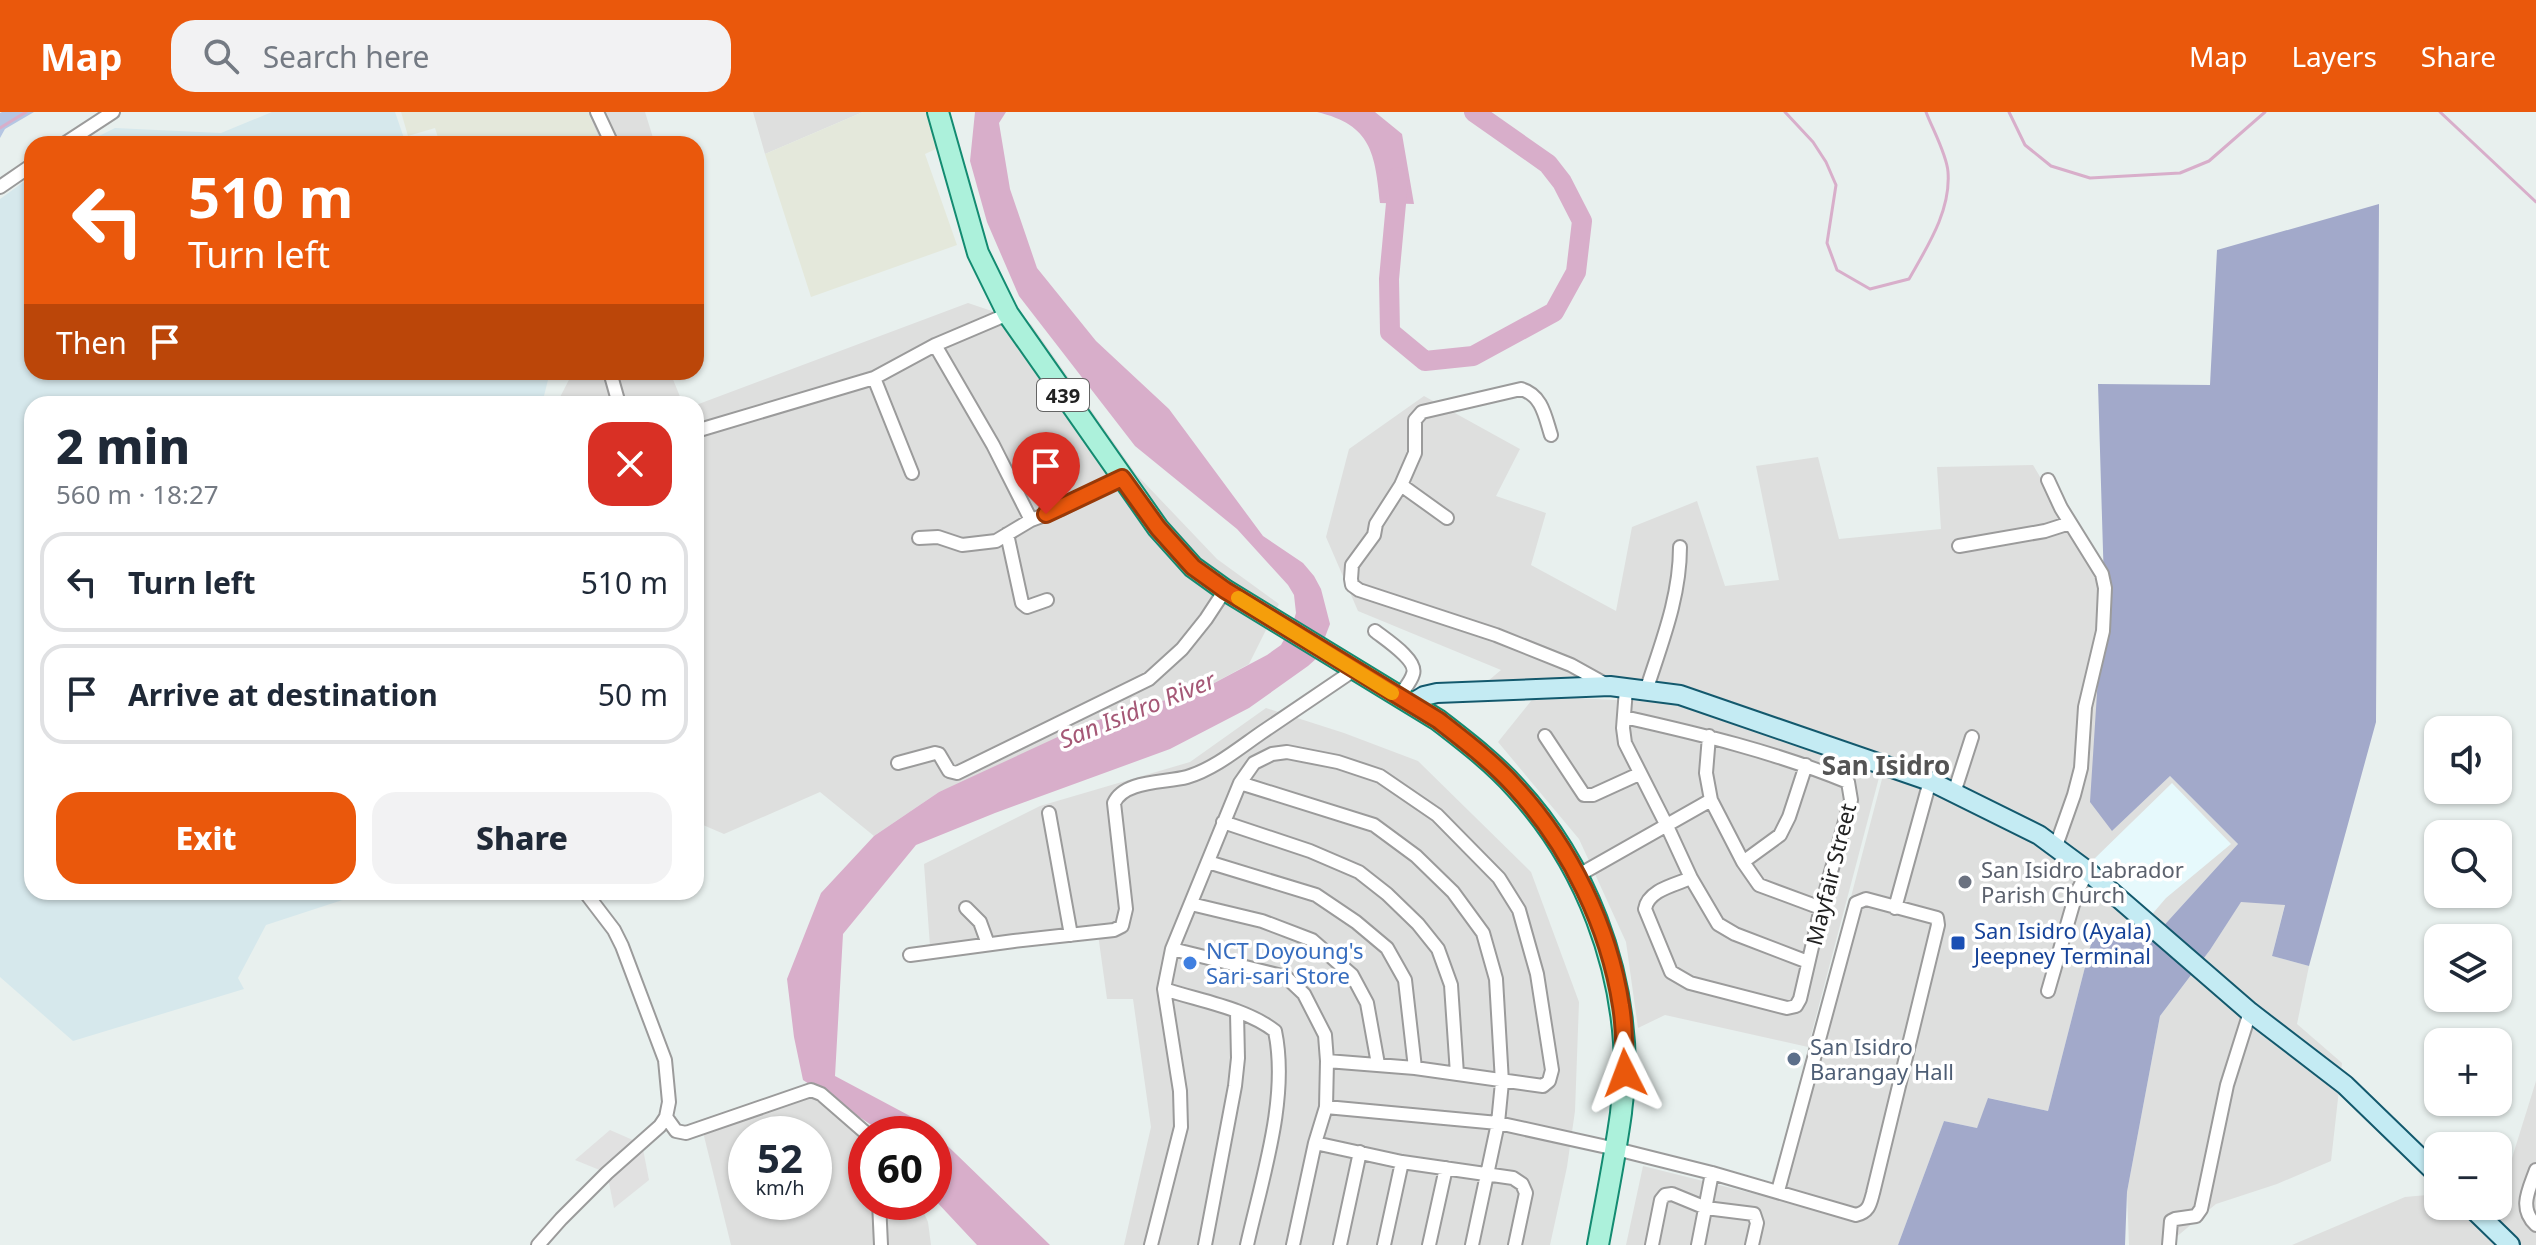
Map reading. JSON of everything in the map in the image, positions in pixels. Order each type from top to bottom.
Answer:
[{"type":"main road","name":"439","points":[[938,112],[978,253],[1008,314],[1158,528],[1193,567],[1225,590],[1438,720],[1463,739],[1516,787],[1546,825],[1577,876],[1606,941],[1622,1008],[1625,1073],[1616,1149],[1598,1245]]},
{"type":"street","points":[[76,136],[113,112]]},
{"type":"street","points":[[597,112],[608,136]]},
{"type":"street","points":[[0,187],[24,170]]},
{"type":"street","points":[[704,429],[874,378],[935,345],[1008,314]]},
{"type":"street","points":[[935,345],[993,445],[1031,520]]},
{"type":"street","points":[[874,378],[912,473]]},
{"type":"street","points":[[1551,435],[1540,401],[1521,389],[1422,412],[1415,420],[1415,453],[1401,485],[1376,524],[1374,535],[1352,565],[1351,579],[1356,589],[1496,635],[1618,688]]},
{"type":"street","points":[[919,538],[938,537],[962,545],[996,541],[1031,520],[1061,509],[1122,478]]},
{"type":"street","points":[[2048,480],[2102,574],[2104,604],[2103,631],[2085,707],[2081,768],[2056,846]]},
{"type":"street","points":[[1401,485],[1447,518]]},
{"type":"street","points":[[1959,546],[2045,531],[2070,523]]},
{"type":"street","points":[[1007,534],[1022,603],[1027,607],[1047,600]]},
{"type":"street","points":[[1646,691],[1676,596],[1680,547]]},
{"type":"street","points":[[898,763],[935,753],[939,754],[949,771],[957,773],[1149,679],[1182,649],[1225,590]]},
{"type":"street","points":[[1375,631],[1408,658],[1414,667],[1405,700],[1437,693],[1618,688],[1680,695],[1930,781],[2039,835],[2088,871],[2250,1012],[2345,1085],[2424,1161]]},
{"type":"street","points":[[910,955],[1114,930],[1122,926],[1126,909],[1114,803],[1117,796],[1122,791],[1140,786],[1188,777],[1218,763],[1354,670]]},
{"type":"street","points":[[1618,688],[1625,743],[1691,878],[1718,924],[1735,934],[1808,962]]},
{"type":"street","name":"Mayfair Street","points":[[1624,717],[1709,736],[1806,765],[1848,782],[1851,800],[1796,1006],[1787,1008],[1690,983],[1671,972],[1645,909],[1646,901],[1654,894],[1691,878]]},
{"type":"street","points":[[1545,736],[1584,795],[1593,795],[1639,774]]},
{"type":"street","points":[[1709,736],[1706,773],[1711,800],[1743,862],[1759,885],[1821,908]]},
{"type":"street","points":[[1954,793],[1972,737]]},
{"type":"street","points":[[1151,1245],[1181,1127],[1180,1091],[1164,989],[1172,949],[1240,783],[1254,763],[1272,754],[1287,752],[1338,762],[1380,776],[1437,815],[1499,878],[1519,910],[1537,974],[1552,1070],[1549,1081],[1543,1086],[1415,1068],[1327,1061]]},
{"type":"street","points":[[1743,862],[1780,835],[1806,765]]},
{"type":"street","points":[[1895,908],[1930,781]]},
{"type":"street","points":[[1240,783],[1374,825],[1416,856],[1453,892],[1483,933],[1496,979],[1502,1082],[1498,1123],[1472,1245]]},
{"type":"street","points":[[1577,876],[1711,800]]},
{"type":"street","points":[[1049,813],[1071,935]]},
{"type":"street","points":[[1223,822],[1310,851],[1359,872],[1418,924],[1438,949],[1451,985],[1457,1074]]},
{"type":"street","points":[[1208,862],[1316,895],[1387,948],[1405,980],[1415,1068]]},
{"type":"street","points":[[2048,991],[2076,894],[2088,871]]},
{"type":"street","points":[[1326,1107],[1498,1123],[1712,1173],[1856,1215],[1863,1213],[1869,1209],[1938,925],[1937,918],[1866,899],[1856,903],[1778,1191]]},
{"type":"street","points":[[538,1245],[607,1173],[660,1126],[666,1117],[669,1102],[665,1060],[622,946],[591,900]]},
{"type":"street","points":[[1191,904],[1262,921],[1312,940],[1352,975],[1367,1003],[1378,1064]]},
{"type":"street","points":[[966,908],[980,922],[988,944]]},
{"type":"street","points":[[1172,949],[1286,977],[1304,994],[1325,1035],[1326,1107],[1293,1245]]},
{"type":"street","points":[[1164,989],[1237,1013],[1266,1024],[1275,1031],[1280,1070],[1278,1101],[1247,1245]]},
{"type":"street","points":[[2169,1245],[2171,1221],[2196,1216],[2201,1209],[2227,1085],[2250,1012]]},
{"type":"street","points":[[1205,1245],[1235,1086],[1237,1013]]},
{"type":"street","points":[[666,1117],[676,1131],[686,1133],[811,1090],[821,1094],[848,1117]]},
{"type":"street","points":[[1315,1143],[1402,1162],[1513,1178],[1522,1184],[1526,1193],[1515,1245]]},
{"type":"street","points":[[1340,1245],[1360,1152]]},
{"type":"street","points":[[1384,1245],[1402,1162]]},
{"type":"street","points":[[1429,1245],[1446,1168]]},
{"type":"street","points":[[2536,1170],[2525,1210],[2536,1225]]},
{"type":"street","points":[[1698,1245],[1712,1173]]},
{"type":"street","points":[[1652,1245],[1661,1200],[1665,1195],[1672,1194],[1706,1208],[1754,1214],[1757,1223],[1752,1245]]},
{"type":"street","points":[[880,1220],[881,1245]]},
{"type":"street","points":[[2484,1220],[2510,1245]]},
{"type":"shaded area","points":[[2,112],[34,112],[5,129],[0,138]]},
{"type":"shaded area","points":[[272,112],[395,112],[403,136],[99,136],[115,128],[221,133]]},
{"type":"shaded area","points":[[401,112],[588,112],[598,136],[438,136],[435,128],[408,136]]},
{"type":"shaded area","points":[[588,112],[645,112],[652,136],[598,136]]},
{"type":"shaded area","points":[[753,112],[863,112],[765,154]]},
{"type":"shaded area","points":[[863,112],[928,112],[938,148],[925,154],[957,245],[811,297],[765,154]]},
{"type":"shaded area","points":[[24,182],[24,380],[548,380],[544,396],[24,396],[24,900],[343,900],[266,925],[238,978],[244,989],[73,1041],[0,977],[0,199]]},
{"type":"shaded area","points":[[2379,204],[2376,722],[2309,966],[2272,956],[2285,905],[2241,902],[2210,950],[2160,1016],[2127,1192],[2125,1245],[1898,1245],[1944,1121],[1977,1128],[1988,1098],[2048,1111],[2093,936],[2158,932],[2238,844],[2170,776],[2112,831],[2090,802],[2104,584],[2098,384],[2210,385],[2217,250]]},
{"type":"shaded area","points":[[968,303],[1031,324],[1136,474],[1217,559],[1279,604],[1249,664],[1203,689],[939,792],[874,836],[820,792],[724,834],[704,825],[704,402]]},
{"type":"shaded area","points":[[569,380],[673,380],[680,396],[561,396]]},
{"type":"shaded area","points":[[1424,396],[1520,449],[1496,496],[1546,513],[1531,565],[1616,611],[1632,527],[1697,501],[1725,586],[1779,580],[1756,466],[1818,457],[1839,539],[1941,529],[1937,467],[2033,465],[2104,584],[2112,831],[2170,776],[2238,844],[2158,932],[2093,936],[2048,1111],[1989,1098],[1977,1128],[1944,1121],[1898,1245],[1626,1245],[1643,1166],[1767,1197],[1812,1045],[1887,760],[1598,682],[1488,681],[1501,670],[1358,611],[1326,537],[1349,449]]},
{"type":"shaded area","points":[[1535,696],[1675,703],[1881,770],[1808,1047],[1665,1015],[1638,1028],[1626,942],[1579,839],[1498,742]]},
{"type":"shaded area","points":[[1266,708],[1418,761],[1531,872],[1579,1002],[1575,1111],[1567,1167],[1550,1245],[1124,1245],[1151,1127],[1133,999],[1107,999],[1097,927],[930,946],[924,864],[1040,806],[1190,762]]},
{"type":"shaded area","points":[[2172,783],[2231,844],[2166,898],[2148,919],[2091,862]]},
{"type":"shaded area","points":[[2241,901],[2285,904],[2272,956],[2309,966],[2297,1024],[2342,1063],[2331,1161],[2277,1184],[2216,1204],[2175,1238],[2172,1245],[2129,1245],[2127,1192],[2160,1016],[2210,950]]},
{"type":"shaded area","points":[[2536,1081],[2536,1245],[2520,1245],[2494,1220],[2512,1220],[2512,1158]]},
{"type":"shaded area","points":[[807,1084],[851,1116],[848,1116],[848,1220],[927,1220],[931,1245],[731,1245],[700,1120]]},
{"type":"shaded area","points":[[610,1130],[642,1144],[649,1180],[614,1208],[607,1173],[575,1160]]},
{"type":"shaded area","points":[[2424,1195],[2424,1220],[2479,1220],[2502,1245],[2292,1245],[2405,1197]]},
{"type":"water","points":[[975,112],[1006,112],[999,123],[1010,189],[1037,268],[1096,341],[1169,409],[1263,536],[1303,563],[1314,576],[1321,589],[1330,624],[1317,658],[1249,708],[1170,749],[916,845],[843,934],[835,1076],[910,1116],[858,1116],[803,1080],[794,1037],[787,979],[821,893],[874,836],[939,792],[1088,723],[1203,689],[1281,645],[1296,613],[1294,595],[1288,585],[1237,529],[1135,446],[1019,296],[987,222],[970,161]]},
{"type":"water","points":[[1317,112],[1375,112],[1402,134],[1414,204],[1380,203],[1376,170],[1367,144],[1349,125]]},
{"type":"water","points":[[952,1150],[1050,1245],[977,1245],[952,1218]]},
{"type":"waterway","points":[[0,128],[26,112]]},
{"type":"waterway","name":"San Isidro River","points":[[1397,177],[1389,279],[1390,332],[1425,361],[1473,356],[1554,312],[1576,272],[1582,221],[1562,182],[1548,164],[1474,112]]},
{"type":"waterway","points":[[1785,112],[1813,142],[1836,185],[1827,243],[1837,270],[1870,289],[1909,279],[1942,215],[1948,186],[1947,165],[1926,112]]},
{"type":"waterway","points":[[2009,112],[2025,145],[2051,166],[2090,178],[2180,173],[2209,161],[2265,112]]},
{"type":"waterway","points":[[2440,112],[2536,202]]},
{"type":"slow traffic","points":[[1238,598],[1392,693]]},
{"type":"place","name":"San Isidro Labrador Parish Church","points":[[1965,882]]},
{"type":"place","name":"San Isidro (Ayala) Jeepney Terminal","points":[[1958,943]]},
{"type":"place","name":"NCT Doyoung's Sari-sari Store","points":[[1190,963]]},
{"type":"place","name":"San Isidro Barangay Hall","points":[[1794,1059]]},
{"type":"district","name":"San Isidro","points":[[1886,765]]},
{"type":"route","points":[[1046,514],[1122,478],[1158,528],[1193,567],[1225,590],[1438,720],[1516,787],[1546,825],[1577,876],[1606,941],[1622,1008],[1625,1073]]}]
